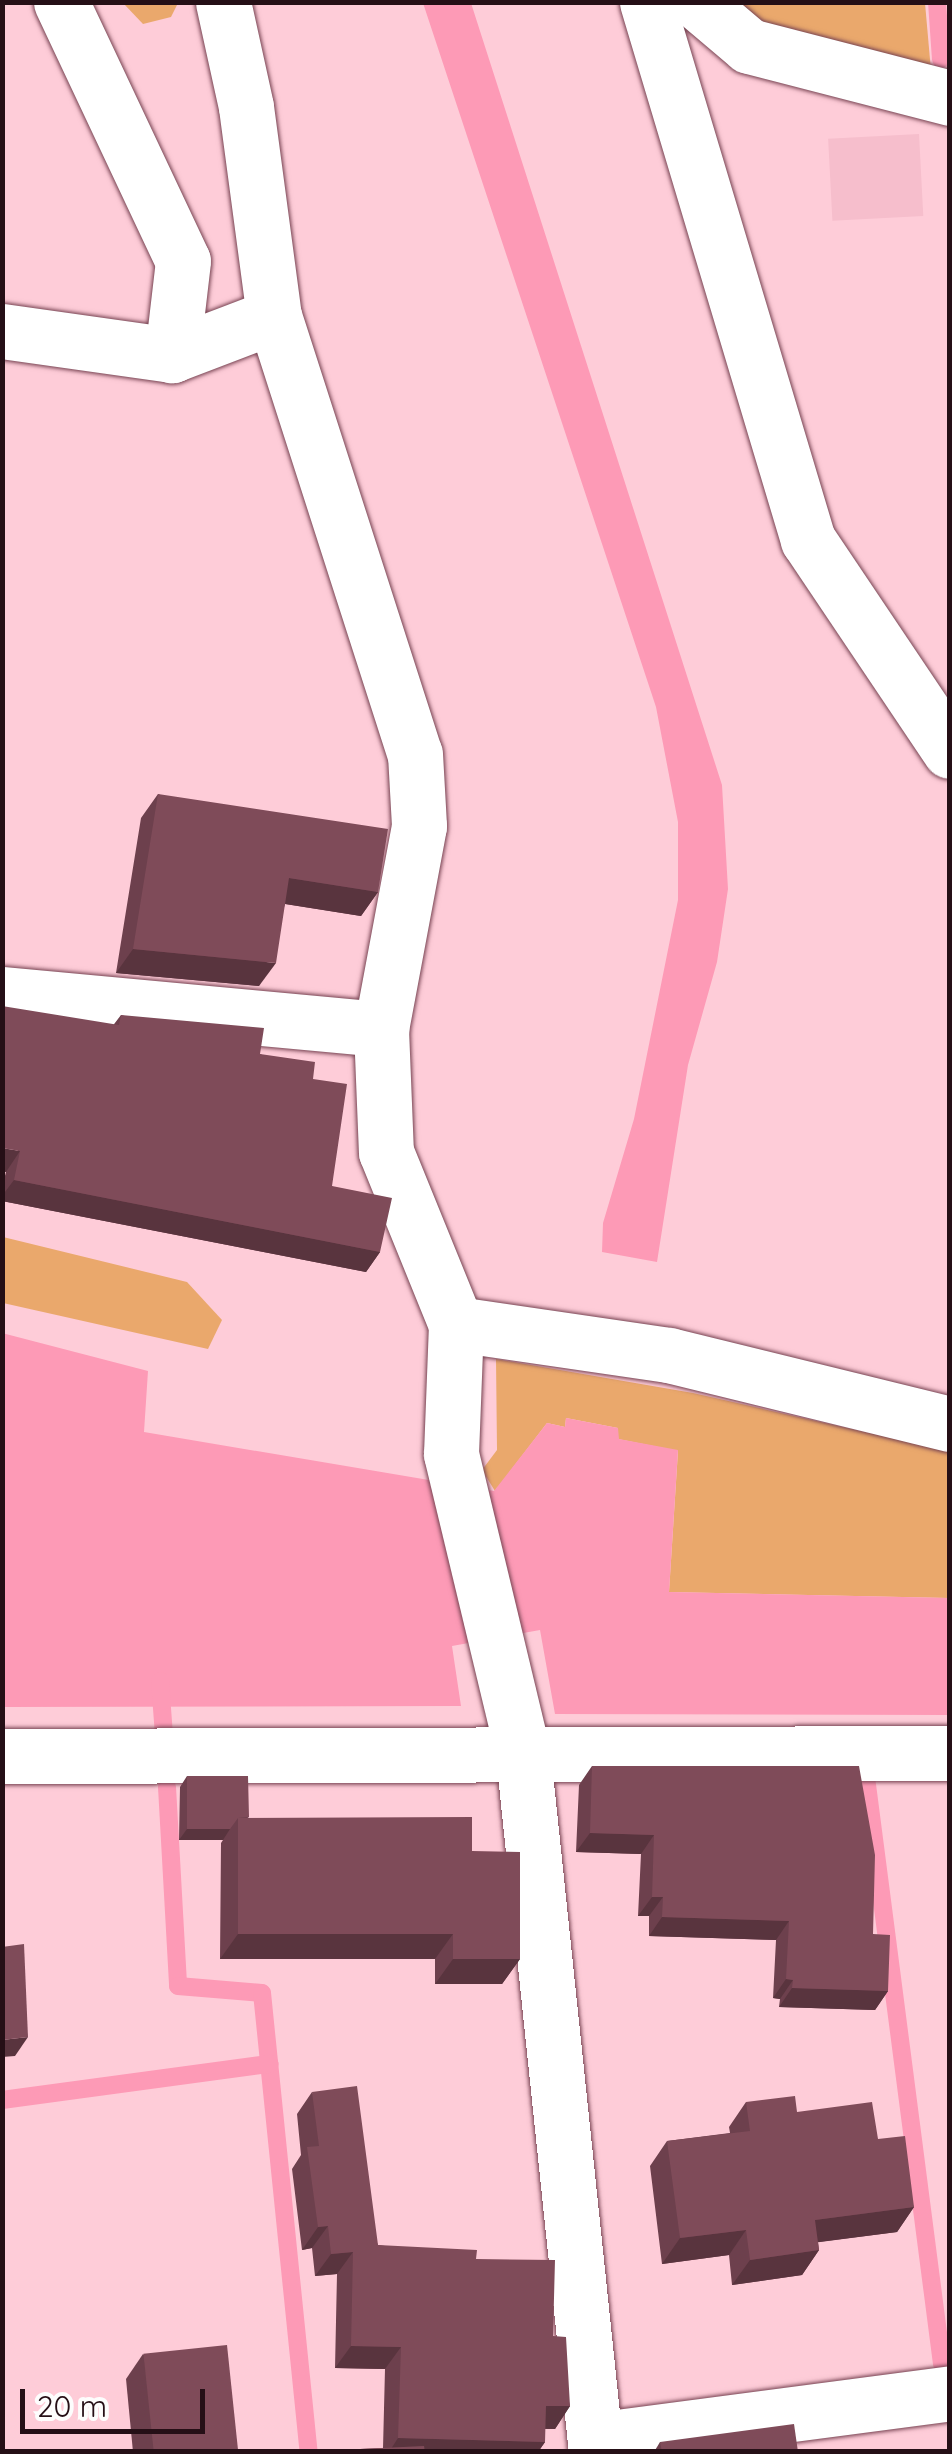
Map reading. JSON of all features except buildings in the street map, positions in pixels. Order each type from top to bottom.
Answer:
[{"type":"street","points":[[61,2],[182,261],[172,354]]},
{"type":"street","points":[[224,2],[246,107],[274,316],[415,754],[418,826],[382,1029],[386,1152],[456,1324],[451,1454],[523,1755],[596,2446],[950,2393]]},
{"type":"street","points":[[647,2],[808,540],[950,751]]},
{"type":"street","points":[[697,2],[750,46],[950,98]]},
{"type":"street","points":[[2,331],[172,354],[274,316]]},
{"type":"street","points":[[2,994],[382,1029]]},
{"type":"street","points":[[456,1324],[669,1354],[950,1424]]},
{"type":"street","points":[[2,1756],[950,1753]]},
{"type":"shaded area","points":[[123,3],[178,3],[171,17],[143,24]]},
{"type":"shaded area","points":[[423,3],[471,3],[722,785],[728,889],[717,962],[688,1065],[657,1262],[602,1252],[603,1223],[634,1119],[678,900],[678,822],[656,707]]},
{"type":"shaded area","points":[[732,3],[925,3],[931,71],[774,35]]},
{"type":"shaded area","points":[[919,134],[923,216],[832,221],[828,139]]},
{"type":"shaded area","points":[[3,1237],[187,1282],[222,1320],[208,1349],[3,1303]]},
{"type":"shaded area","points":[[2,1333],[148,1371],[144,1432],[494,1491],[547,1423],[565,1427],[566,1418],[618,1428],[619,1439],[678,1450],[669,1592],[949,1598],[949,1715],[555,1714],[540,1630],[452,1646],[461,1706],[3,1707]]},
{"type":"shaded area","points":[[496,1359],[693,1393],[949,1451],[949,1598],[669,1592],[678,1451],[618,1439],[618,1428],[566,1418],[565,1427],[547,1423],[495,1491],[482,1470],[497,1450]]},
{"type":"waterway","points":[[937,2],[941,59]]},
{"type":"waterway","points":[[160,1681],[164,1735]]},
{"type":"waterway","points":[[866,1777],[942,2364]]},
{"type":"waterway","points":[[167,1787],[178,1986],[262,1993],[309,2452]]},
{"type":"waterway","points":[[2,2100],[270,2064]]}]
